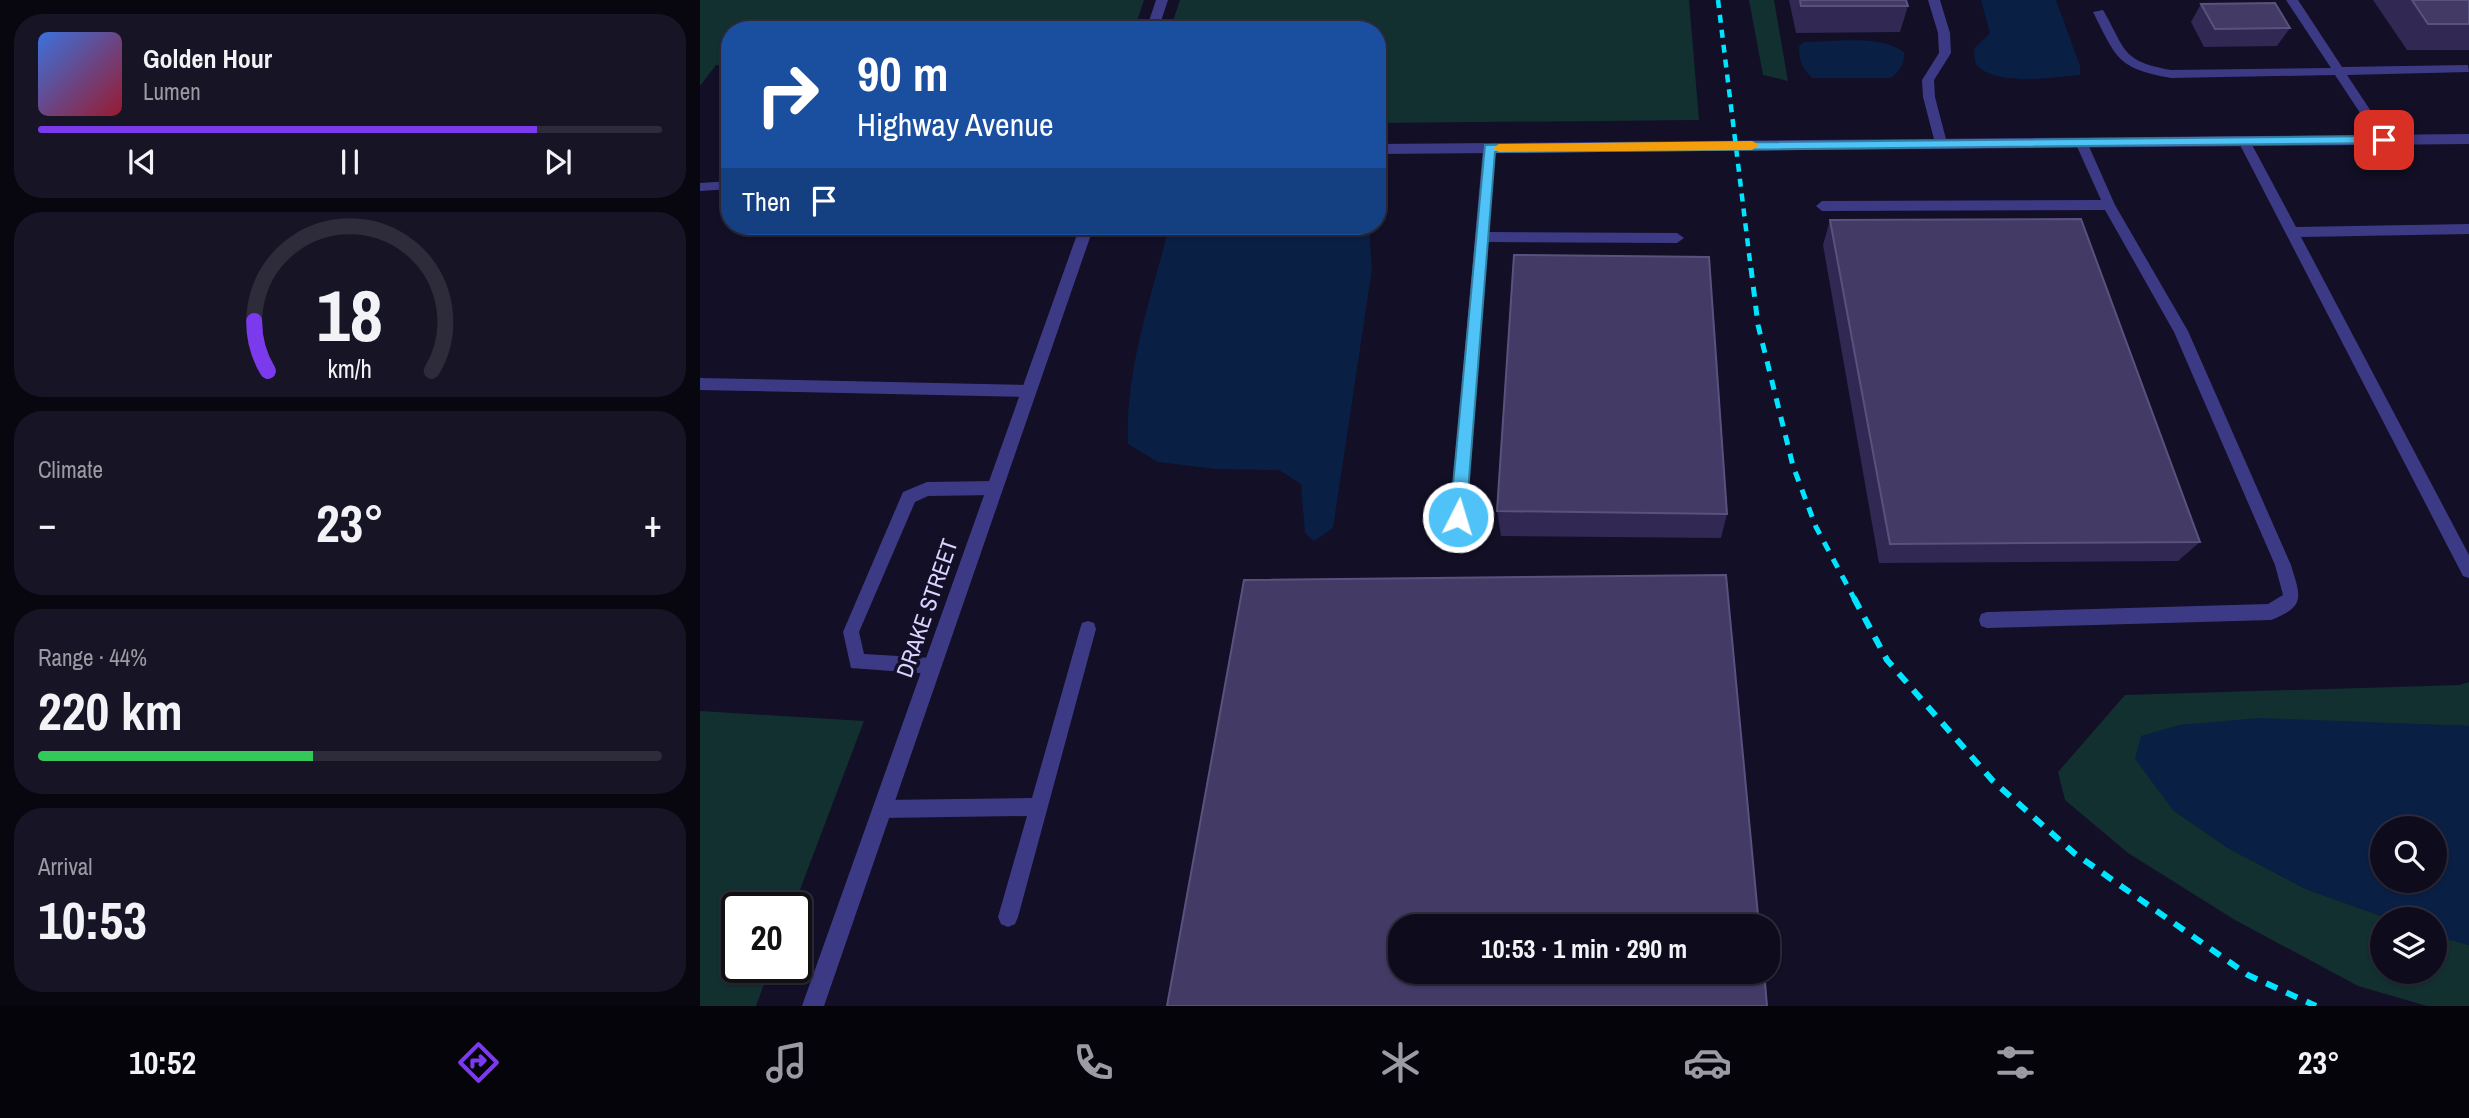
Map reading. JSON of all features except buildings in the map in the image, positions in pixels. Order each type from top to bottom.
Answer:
[{"type":"street","points":[[1386,149],[2469,139]]},
{"type":"street","name":"DRAKE STREET","points":[[813,1006],[1084,235]]},
{"type":"lane","points":[[1155,21],[1162,0]]},
{"type":"lane","points":[[1934,0],[1944,33],[1945,52],[1928,80],[1929,96],[1941,143]]},
{"type":"lane","points":[[2292,0],[2384,140]]},
{"type":"lane","points":[[2099,12],[2123,60],[2138,69],[2171,74],[2468,69]]},
{"type":"lane","points":[[2244,141],[2469,571]]},
{"type":"lane","points":[[1986,620],[2271,612],[2292,598],[2283,565],[2181,331],[2109,205],[2081,142]]},
{"type":"lane","points":[[1458,517],[1489,148]]},
{"type":"lane","points":[[700,187],[721,186]]},
{"type":"lane","points":[[1822,206],[2109,205]]},
{"type":"lane","points":[[2290,232],[2469,229]]},
{"type":"lane","points":[[1482,237],[1677,238]]},
{"type":"lane","points":[[700,384],[1029,391]]},
{"type":"lane","points":[[932,666],[857,662],[851,632],[909,497],[927,489],[995,488]]},
{"type":"lane","points":[[1009,917],[1088,629]]},
{"type":"lane","points":[[882,809],[1039,807]]},
{"type":"green space","points":[[700,0],[1144,0],[1137,21],[721,21],[721,65],[716,65],[700,86]]},
{"type":"green space","points":[[1180,0],[1689,0],[1699,120],[1386,123],[1386,21],[1173,21]]},
{"type":"green space","points":[[1749,0],[1774,0],[1788,81],[1763,75]]},
{"type":"green space","points":[[2469,682],[2469,726],[2378,723],[2173,810],[2228,848],[2306,889],[2370,912],[2370,984],[2447,984],[2447,939],[2469,945],[2469,1006],[2427,1006],[2358,986],[2235,920],[2128,853],[2065,800],[2058,772],[2125,695],[2459,685]]},
{"type":"green space","points":[[700,711],[864,721],[799,892],[721,892],[721,983],[764,983],[756,1006],[700,1006]]},
{"type":"water","points":[[1981,0],[2056,0],[2080,66],[2080,75],[2026,79],[1986,72],[1977,65],[1974,49],[1990,33]]},
{"type":"water","points":[[1856,40],[1882,43],[1904,52],[1904,60],[1891,78],[1812,78],[1800,60],[1799,46],[1804,42]]},
{"type":"water","points":[[1167,235],[1370,235],[1372,269],[1333,528],[1314,541],[1305,533],[1301,484],[1279,470],[1216,469],[1158,462],[1128,444],[1130,390]]},
{"type":"water","points":[[2259,718],[2469,726],[2469,945],[2447,939],[2447,907],[2370,907],[2370,912],[2306,889],[2228,848],[2173,810],[2135,759],[2141,736],[2179,725]]},
{"type":"railway","points":[[1718,0],[1751,270]]},
{"type":"railway","points":[[1751,268],[1758,325],[1793,466],[1816,527],[1855,600]]},
{"type":"railway","points":[[1854,598],[1887,660],[1993,781],[2074,853],[2248,975],[2316,1006]]},
{"type":"slow traffic","points":[[1499,148],[1752,145]]},
{"type":"route","points":[[1458,517],[1489,148],[2384,140]]}]
